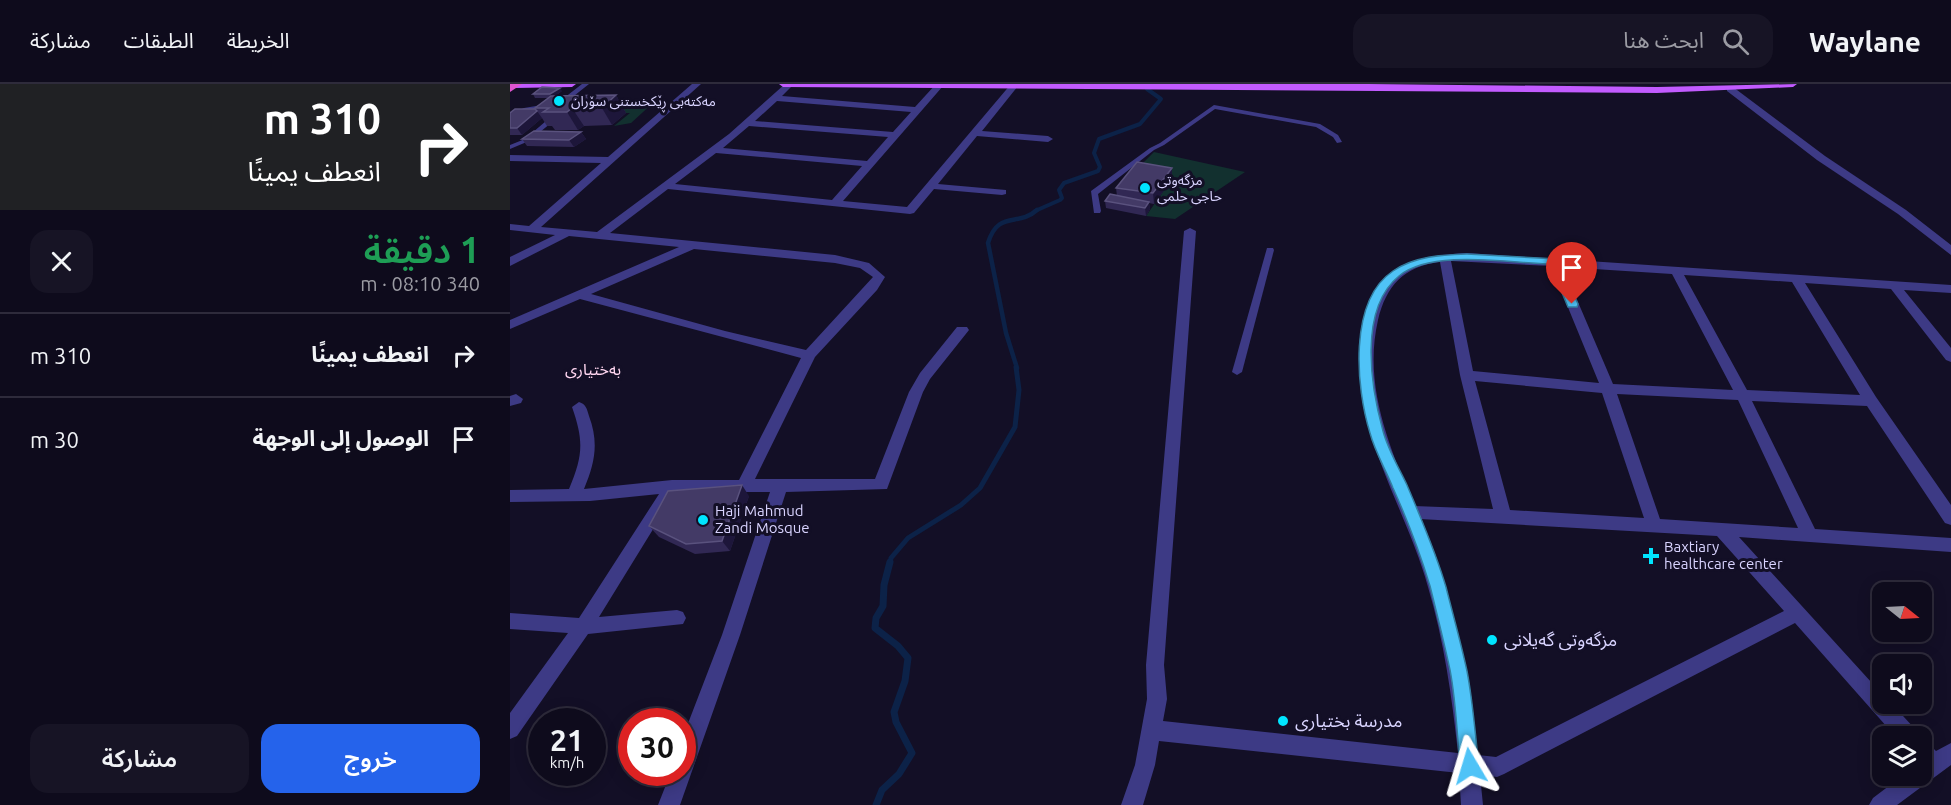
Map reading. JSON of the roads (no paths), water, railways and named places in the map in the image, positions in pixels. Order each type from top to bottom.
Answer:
[{"type":"main road","points":[[513,86],[572,84]]},
{"type":"main road","points":[[783,84],[1312,85],[1658,90],[1793,84]]},
{"type":"street","points":[[531,230],[697,84]]},
{"type":"street","points":[[598,237],[715,150],[790,84]]},
{"type":"street","points":[[835,203],[939,86]]},
{"type":"street","points":[[666,186],[910,211],[1014,86]]},
{"type":"street","points":[[1730,88],[1821,158],[1902,212],[1951,251]]},
{"type":"street","points":[[775,98],[917,110]]},
{"type":"street","points":[[747,123],[895,135]]},
{"type":"street","points":[[973,133],[1048,139]]},
{"type":"street","points":[[715,150],[869,164]]},
{"type":"street","points":[[510,158],[611,160]]},
{"type":"street","points":[[930,186],[1002,192]]},
{"type":"street","points":[[510,227],[835,259],[857,263],[873,270],[879,277],[873,287],[809,355],[744,486]]},
{"type":"street","points":[[1132,805],[1145,765],[1157,699],[1155,665],[1190,231]]},
{"type":"street","points":[[510,262],[565,234]]},
{"type":"street","points":[[510,325],[691,246]]},
{"type":"street","points":[[1472,805],[1470,766],[1459,672],[1437,585],[1411,512],[1377,434],[1367,389],[1365,353],[1368,322],[1380,290],[1395,274],[1412,265],[1467,257],[1555,261],[1951,289]]},
{"type":"street","points":[[1445,259],[1467,375],[1503,516]]},
{"type":"street","points":[[1555,261],[1608,389],[1654,524]]},
{"type":"street","points":[[1676,271],[1742,394],[1810,535]]},
{"type":"street","points":[[1796,279],[1870,401],[1951,518]]},
{"type":"street","points":[[1894,285],[1951,357]]},
{"type":"street","points":[[580,294],[725,335],[809,355]]},
{"type":"street","points":[[510,496],[574,495],[672,486],[882,485],[916,392],[925,376],[962,330]]},
{"type":"street","points":[[1467,375],[1608,389],[1870,401]]},
{"type":"street","points":[[574,495],[590,458],[591,444],[579,406]]},
{"type":"street","points":[[510,729],[549,679],[672,486]]},
{"type":"street","points":[[696,731],[731,635],[780,486]]},
{"type":"street","points":[[1411,512],[1654,524],[1723,531],[1951,545]]},
{"type":"street","points":[[1723,531],[1899,726]]},
{"type":"street","points":[[1151,730],[1470,766],[1497,767],[1796,614]]},
{"type":"street","points":[[510,621],[584,626],[677,618]]},
{"type":"street","points":[[1932,762],[1951,753]]},
{"type":"street","points":[[669,805],[676,786]]},
{"type":"street","points":[[1881,805],[1902,786]]},
{"type":"lane","points":[[510,147],[527,140],[549,122],[557,106],[586,84]]},
{"type":"lane","points":[[510,117],[526,109],[557,106]]},
{"type":"lane","points":[[1097,211],[1094,193],[1152,148],[1162,144],[1214,107],[1318,125],[1336,136],[1339,142]]},
{"type":"lane","points":[[1237,372],[1270,249]]},
{"type":"waterway","points":[[1037,210],[1060,200],[1062,198],[1059,190],[1064,183],[1098,171],[1100,167],[1094,153],[1099,139],[1140,124],[1161,99],[1147,89]]},
{"type":"waterway","points":[[1017,368],[1006,333],[988,243],[997,226],[1009,220],[1023,218],[1037,210]]},
{"type":"waterway","points":[[890,563],[891,558],[908,538],[961,505],[980,488],[1015,427],[1019,390],[1016,367]]},
{"type":"waterway","points":[[876,805],[882,790],[899,774],[912,753],[896,722],[894,712],[905,681],[908,658],[898,646],[875,628],[876,618],[883,606],[884,585],[890,562]]},
{"type":"place","name":"مەکتەبی ڕێکخستنی سۆران","points":[[559,101]]},
{"type":"place","name":"مزگەوتی حاجی حلمی","points":[[1145,188]]},
{"type":"place","name":"Haji Mahmud Zandi Mosque","points":[[703,520]]},
{"type":"place","name":"Baxtiary healthcare center","points":[[1651,556]]},
{"type":"place","name":"مزگەوتی گەیلانی","points":[[1492,640]]},
{"type":"place","name":"مدرسة بختيارى","points":[[1283,721]]},
{"type":"district","name":"بەختیاری","points":[[593,369]]}]
